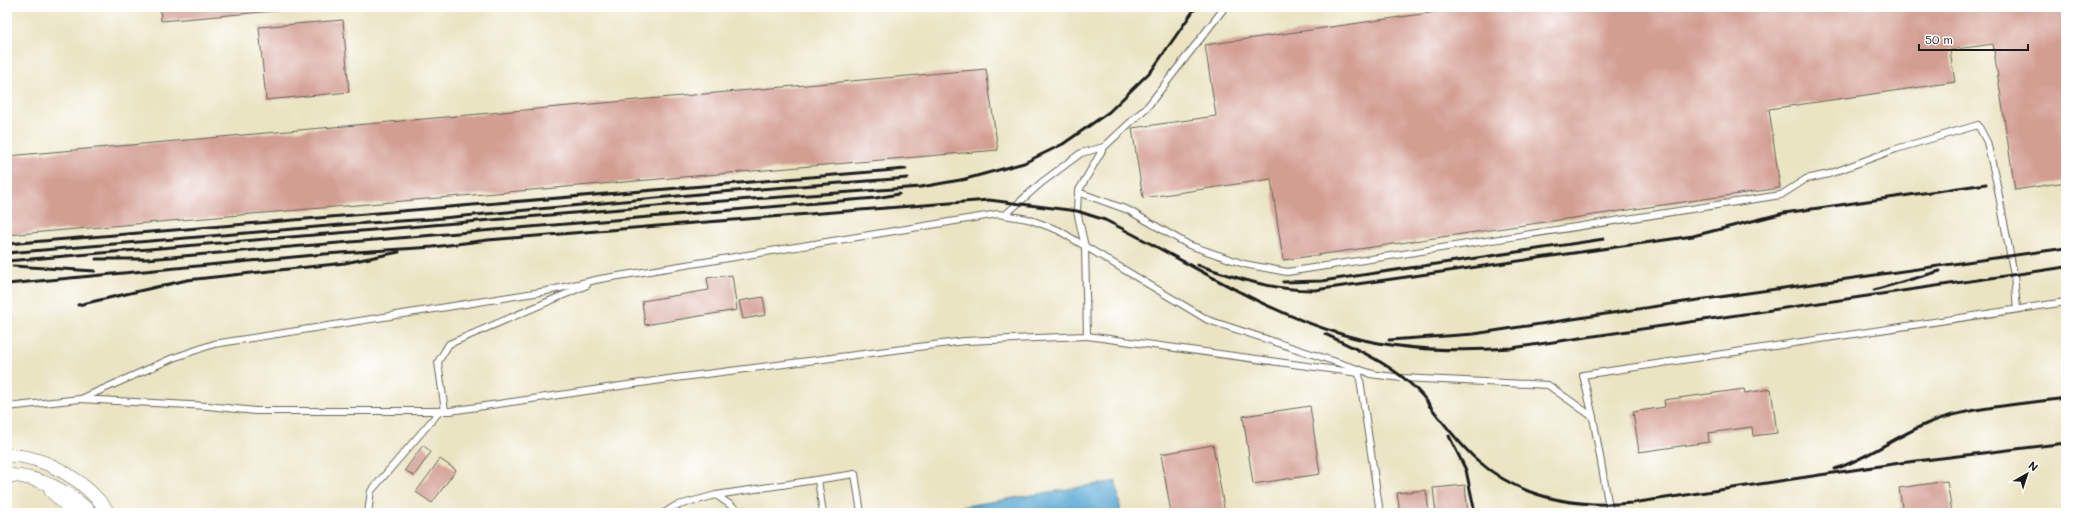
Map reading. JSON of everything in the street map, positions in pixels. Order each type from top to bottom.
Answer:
[{"type":"street","points":[[7,455],[37,460],[59,470],[92,494],[109,513]]},
{"type":"street","points":[[8,475],[35,482],[52,491],[74,513]]},
{"type":"street","points":[[8,475],[32,478],[55,486],[76,498],[91,513]]},
{"type":"lane","points":[[1087,336],[1085,247],[1077,211],[1078,192],[1104,147],[1148,106],[1225,7]]},
{"type":"lane","points":[[1078,192],[1128,210],[1189,245],[1244,264],[1287,272],[1781,195],[1806,179],[1829,174],[1896,149],[1978,125],[1987,142],[1996,180],[2014,275],[2016,309]]},
{"type":"lane","points":[[1005,215],[1041,182],[1081,154],[1104,147]]},
{"type":"lane","points":[[80,399],[173,358],[214,344],[546,291],[600,279],[998,214],[1028,220],[1058,230],[1208,320],[1374,374]]},
{"type":"lane","points":[[368,513],[371,491],[442,411],[438,362],[450,344],[600,279]]},
{"type":"lane","points":[[1610,513],[1593,417],[1583,375],[2066,302]]},
{"type":"lane","points":[[7,407],[80,399],[208,406],[254,411],[442,411],[675,378],[965,341],[1087,336],[1402,378],[1548,385],[1593,417]]},
{"type":"lane","points":[[1359,373],[1380,513]]},
{"type":"lane","points":[[664,513],[675,506],[716,495],[855,474],[861,513]]},
{"type":"lane","points":[[818,480],[823,513]]},
{"type":"lane","points":[[716,495],[742,513]]},
{"type":"water","points":[[1116,481],[1121,513],[923,513]]},
{"type":"building","points":[[160,7],[308,7],[308,8],[161,21]]},
{"type":"building","points":[[1471,7],[2066,7],[2066,182],[2015,190],[1993,44],[1950,50],[1955,82],[1769,109],[1780,188],[1283,260],[1271,179],[1143,198],[1132,128],[1216,116],[1205,45]]},
{"type":"building","points":[[343,20],[349,92],[266,100],[259,27]]},
{"type":"building","points":[[986,69],[998,150],[7,235],[7,156]]},
{"type":"building","points":[[732,275],[737,310],[645,325],[642,301],[709,290],[707,278]]},
{"type":"building","points":[[763,297],[766,315],[743,319],[739,301]]},
{"type":"building","points":[[1744,389],[1745,393],[1771,389],[1777,433],[1753,436],[1752,427],[1708,433],[1709,442],[1639,452],[1633,412],[1665,407],[1664,400]]},
{"type":"building","points":[[1310,406],[1320,474],[1253,484],[1243,416]]},
{"type":"building","points":[[423,445],[431,452],[414,476],[405,470]]},
{"type":"building","points":[[1213,445],[1225,513],[1171,513],[1161,454]]},
{"type":"building","points":[[440,459],[456,470],[432,503],[416,492]]},
{"type":"building","points":[[1947,481],[1952,513],[1903,513],[1899,488]]},
{"type":"building","points":[[1465,485],[1468,513],[1436,513],[1433,488]]},
{"type":"building","points":[[1426,490],[1429,513],[1400,513],[1397,493]]},
{"type":"railway","points":[[962,180],[1024,163],[1063,144],[1109,112],[1152,70],[1196,7]]},
{"type":"railway","points":[[7,244],[906,169]]},
{"type":"railway","points":[[7,253],[352,224],[432,219],[721,192],[908,178]]},
{"type":"railway","points":[[7,261],[668,205],[921,187],[966,179]]},
{"type":"railway","points":[[1198,265],[1226,275],[1256,283],[1300,290],[1315,290],[1693,236],[1784,213],[1986,184]]},
{"type":"railway","points":[[96,259],[147,259],[876,198],[899,194]]},
{"type":"railway","points":[[7,284],[325,254],[433,247],[488,240],[989,200],[1077,211],[1105,220],[1250,297],[1279,311],[1341,334],[1362,340],[1404,347],[1469,350],[1512,348],[2066,267]]},
{"type":"railway","points":[[1283,282],[1322,281],[1604,239]]},
{"type":"railway","points":[[1389,340],[1474,334],[1684,302],[2066,248]]},
{"type":"railway","points":[[78,305],[187,280],[345,263],[399,252]]},
{"type":"railway","points":[[13,266],[95,271]]},
{"type":"railway","points":[[1874,290],[1940,271]]},
{"type":"railway","points":[[1325,334],[1369,355],[1397,373],[1410,383],[1431,407]]},
{"type":"railway","points":[[1835,469],[1860,459],[1906,433],[1946,417],[1980,409],[2066,398]]},
{"type":"railway","points":[[1428,404],[1463,446],[1476,459],[1493,472],[1511,483],[1549,498],[1590,504],[1632,503],[1900,463],[2066,443]]},
{"type":"railway","points":[[1449,436],[1466,470],[1475,513]]}]
